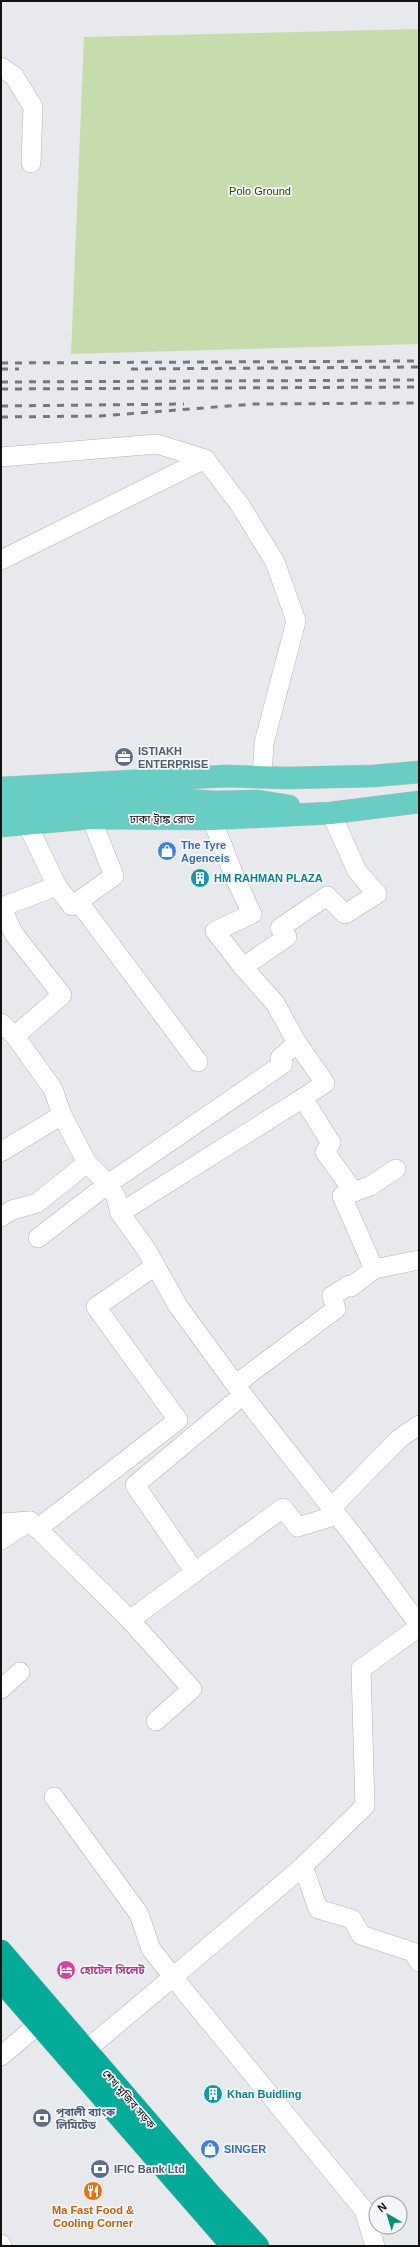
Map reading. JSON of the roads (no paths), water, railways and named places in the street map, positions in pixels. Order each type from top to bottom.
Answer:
[{"type":"highway","name":"শেখ মুজিব সড়ক","points":[[1,1951],[258,2246]]},
{"type":"highway","points":[[1,1959],[103,2082],[251,2246]]},
{"type":"highway","points":[[1,1981],[232,2246]]},
{"type":"highway","points":[[1,1993],[33,2029],[51,2046],[224,2246]]},
{"type":"main road","points":[[1,788],[226,776],[288,778],[373,776],[419,772]]},
{"type":"main road","name":"ঢাকা ট্রাঙ্ক রোড","points":[[1,806],[164,799],[233,792],[288,778]]},
{"type":"main road","name":"ঢাকা ট্রাঙ্ক রোড","points":[[164,799],[216,802],[258,801],[326,813]]},
{"type":"main road","name":"ঢাকা ট্রাঙ্ক রোড","points":[[1,826],[91,818],[212,819],[326,813],[419,802]]},
{"type":"street","points":[[1,67],[14,76],[33,107],[31,163]]},
{"type":"street","points":[[1,457],[157,444],[205,459],[240,505],[275,562],[296,621],[264,742],[262,777]]},
{"type":"street","points":[[1,560],[205,459]]},
{"type":"street","points":[[243,966],[287,937],[280,928],[327,896],[345,914],[377,894],[358,871],[326,813]]},
{"type":"street","points":[[27,824],[57,886],[72,906],[114,876],[91,818]]},
{"type":"street","points":[[120,1213],[325,1083],[298,1043],[275,1003],[215,932],[252,914],[235,878],[212,819]]},
{"type":"street","points":[[15,1036],[62,995],[14,934],[1,907],[57,886]]},
{"type":"street","points":[[78,901],[198,1062]]},
{"type":"street","points":[[1,1023],[15,1036],[52,1089],[62,1115],[87,1163],[108,1184],[116,1197],[120,1213],[146,1249],[178,1306],[239,1390],[334,1512],[419,1626],[361,1669],[366,1806],[300,1869],[86,2050]]},
{"type":"street","points":[[38,1238],[108,1184],[284,1064],[280,1058],[298,1043]]},
{"type":"street","points":[[303,1098],[331,1143],[325,1152],[354,1192]]},
{"type":"street","points":[[1,1152],[62,1115]]},
{"type":"street","points":[[1,1217],[12,1210],[37,1203],[87,1163]]},
{"type":"street","points":[[374,1269],[342,1196],[370,1186],[396,1169]]},
{"type":"street","points":[[195,1572],[135,1485],[239,1390],[336,1310],[332,1296],[349,1285],[351,1287],[374,1269],[419,1260]]},
{"type":"street","points":[[1,1540],[34,1525],[178,1420],[96,1307],[155,1266]]},
{"type":"street","points":[[130,1620],[283,1508],[298,1527],[334,1512],[400,1438],[419,1425]]},
{"type":"street","points":[[1,1523],[34,1525],[130,1620],[192,1689],[156,1721]]},
{"type":"street","points":[[1,1689],[20,1672]]},
{"type":"street","points":[[54,1797],[139,1914],[151,1949],[172,1977],[364,2210],[375,2246]]},
{"type":"street","points":[[300,1869],[306,1874],[318,1909],[352,1919],[361,1935],[412,1952],[419,1962]]},
{"type":"street","points":[[1,2056],[33,2029]]},
{"type":"railway","points":[[1,363],[419,361]]},
{"type":"railway","points":[[131,369],[419,367]]},
{"type":"railway","points":[[1,369],[19,369]]},
{"type":"railway","points":[[1,382],[419,380]]},
{"type":"railway","points":[[1,389],[419,387]]},
{"type":"railway","points":[[1,417],[100,416],[254,404],[419,403]]},
{"type":"railway","points":[[1,406],[184,404]]},
{"type":"place","name":"ISTIAKH ENTERPRISE","points":[[124,757]]},
{"type":"place","name":"The Tyre Agenceis","points":[[167,851]]},
{"type":"place","name":"HM RAHMAN PLAZA","points":[[200,878]]},
{"type":"place","name":"হোটেল সিলেট","points":[[66,1970]]},
{"type":"place","name":"Khan Buidling","points":[[213,2094]]},
{"type":"place","name":"পূবালী ব্যাংক লিমিটেড","points":[[42,2118]]},
{"type":"place","name":"SINGER","points":[[210,2149]]},
{"type":"place","name":"IFIC Bank Ltd","points":[[100,2169]]},
{"type":"place","name":"Ma Fast Food & Cooling Corner","points":[[93,2191]]},
{"type":"park label","name":"Polo Ground","points":[[260,191]]}]
